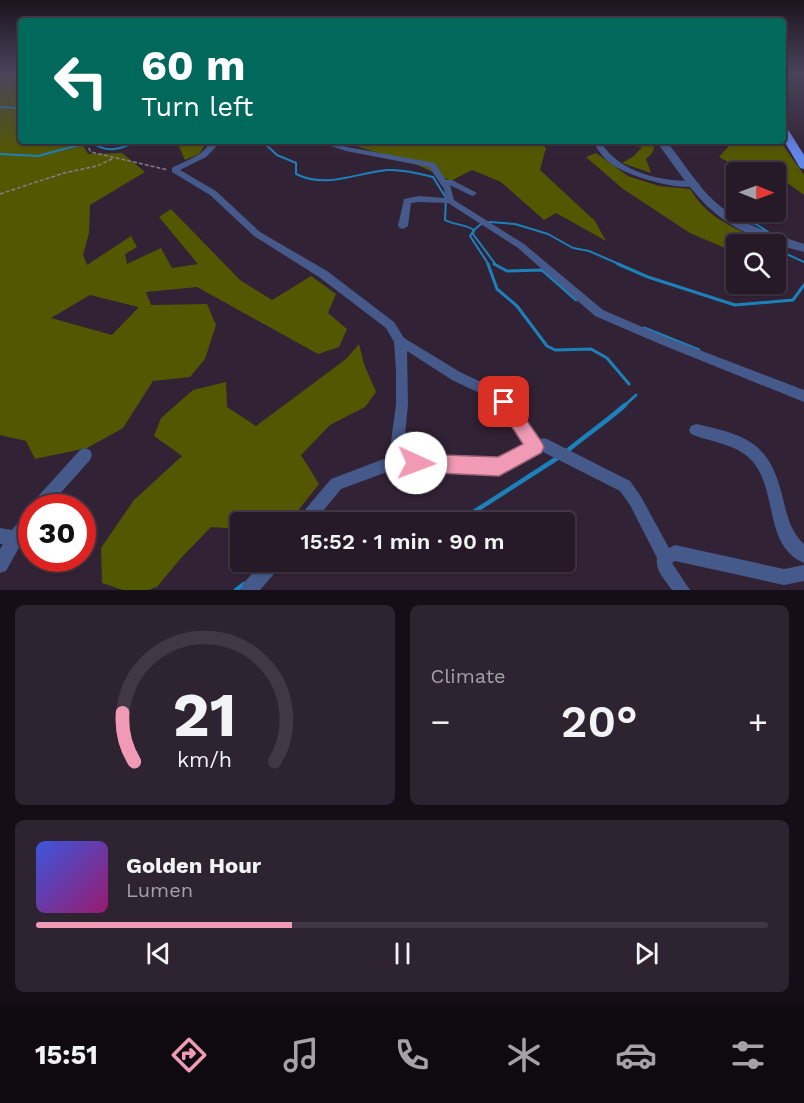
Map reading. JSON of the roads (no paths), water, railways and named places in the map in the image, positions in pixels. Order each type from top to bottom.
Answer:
[{"type":"main road","points":[[786,135],[804,165]]},
{"type":"street","points":[[213,144],[204,155],[175,171],[213,193],[257,234],[323,274],[377,314],[390,324],[400,341],[456,376],[494,394],[510,410],[535,447]]},
{"type":"street","points":[[330,144],[432,165],[448,189],[447,201]]},
{"type":"street","points":[[597,144],[600,150],[615,164],[630,171],[664,182],[696,184]]},
{"type":"street","points":[[663,144],[710,203],[732,220],[804,248]]},
{"type":"street","points":[[443,183],[449,182],[473,193]]},
{"type":"street","points":[[404,226],[407,201],[419,199],[447,201],[521,246],[599,312],[664,341],[804,396]]},
{"type":"street","points":[[395,462],[402,404],[400,341]]},
{"type":"street","points":[[696,430],[715,435],[752,451],[764,462],[773,488],[784,535],[795,550],[804,555]]},
{"type":"street","points":[[312,512],[336,484],[395,462],[499,466],[535,447],[544,445],[625,486],[635,500],[665,557],[664,565],[682,590]]},
{"type":"street","points":[[50,494],[85,455]]},
{"type":"street","points":[[0,565],[7,537]]},
{"type":"street","points":[[665,557],[675,553],[784,577],[804,573]]},
{"type":"street","points":[[249,590],[265,572]]},
{"type":"waterway","points":[[0,107],[18,108]]},
{"type":"waterway","points":[[94,144],[108,149],[131,144]]},
{"type":"waterway","points":[[265,144],[277,155],[296,163],[296,174],[307,178],[341,179],[393,170],[433,177],[446,198],[445,220],[474,230]]},
{"type":"waterway","points":[[0,154],[38,156],[79,145]]},
{"type":"waterway","points":[[474,230],[481,224],[490,222],[515,224],[548,234],[573,248],[589,251],[621,265]]},
{"type":"waterway","points":[[747,222],[756,224],[768,232]]},
{"type":"waterway","points":[[474,230],[473,234],[496,265]]},
{"type":"waterway","points":[[474,230],[470,236],[489,265]]},
{"type":"waterway","points":[[786,254],[804,262]]},
{"type":"waterway","points":[[488,264],[497,289],[517,306],[547,346],[555,350],[591,349],[607,358],[629,384]]},
{"type":"waterway","points":[[494,264],[507,271],[542,270],[576,300]]},
{"type":"waterway","points":[[618,264],[648,277],[735,305],[793,300],[804,285]]},
{"type":"waterway","points":[[644,328],[699,350]]},
{"type":"waterway","points":[[623,407],[636,395]]},
{"type":"waterway","points":[[567,451],[625,405]]},
{"type":"waterway","points":[[474,512],[559,457]]},
{"type":"waterway","points":[[236,590],[244,584]]}]
